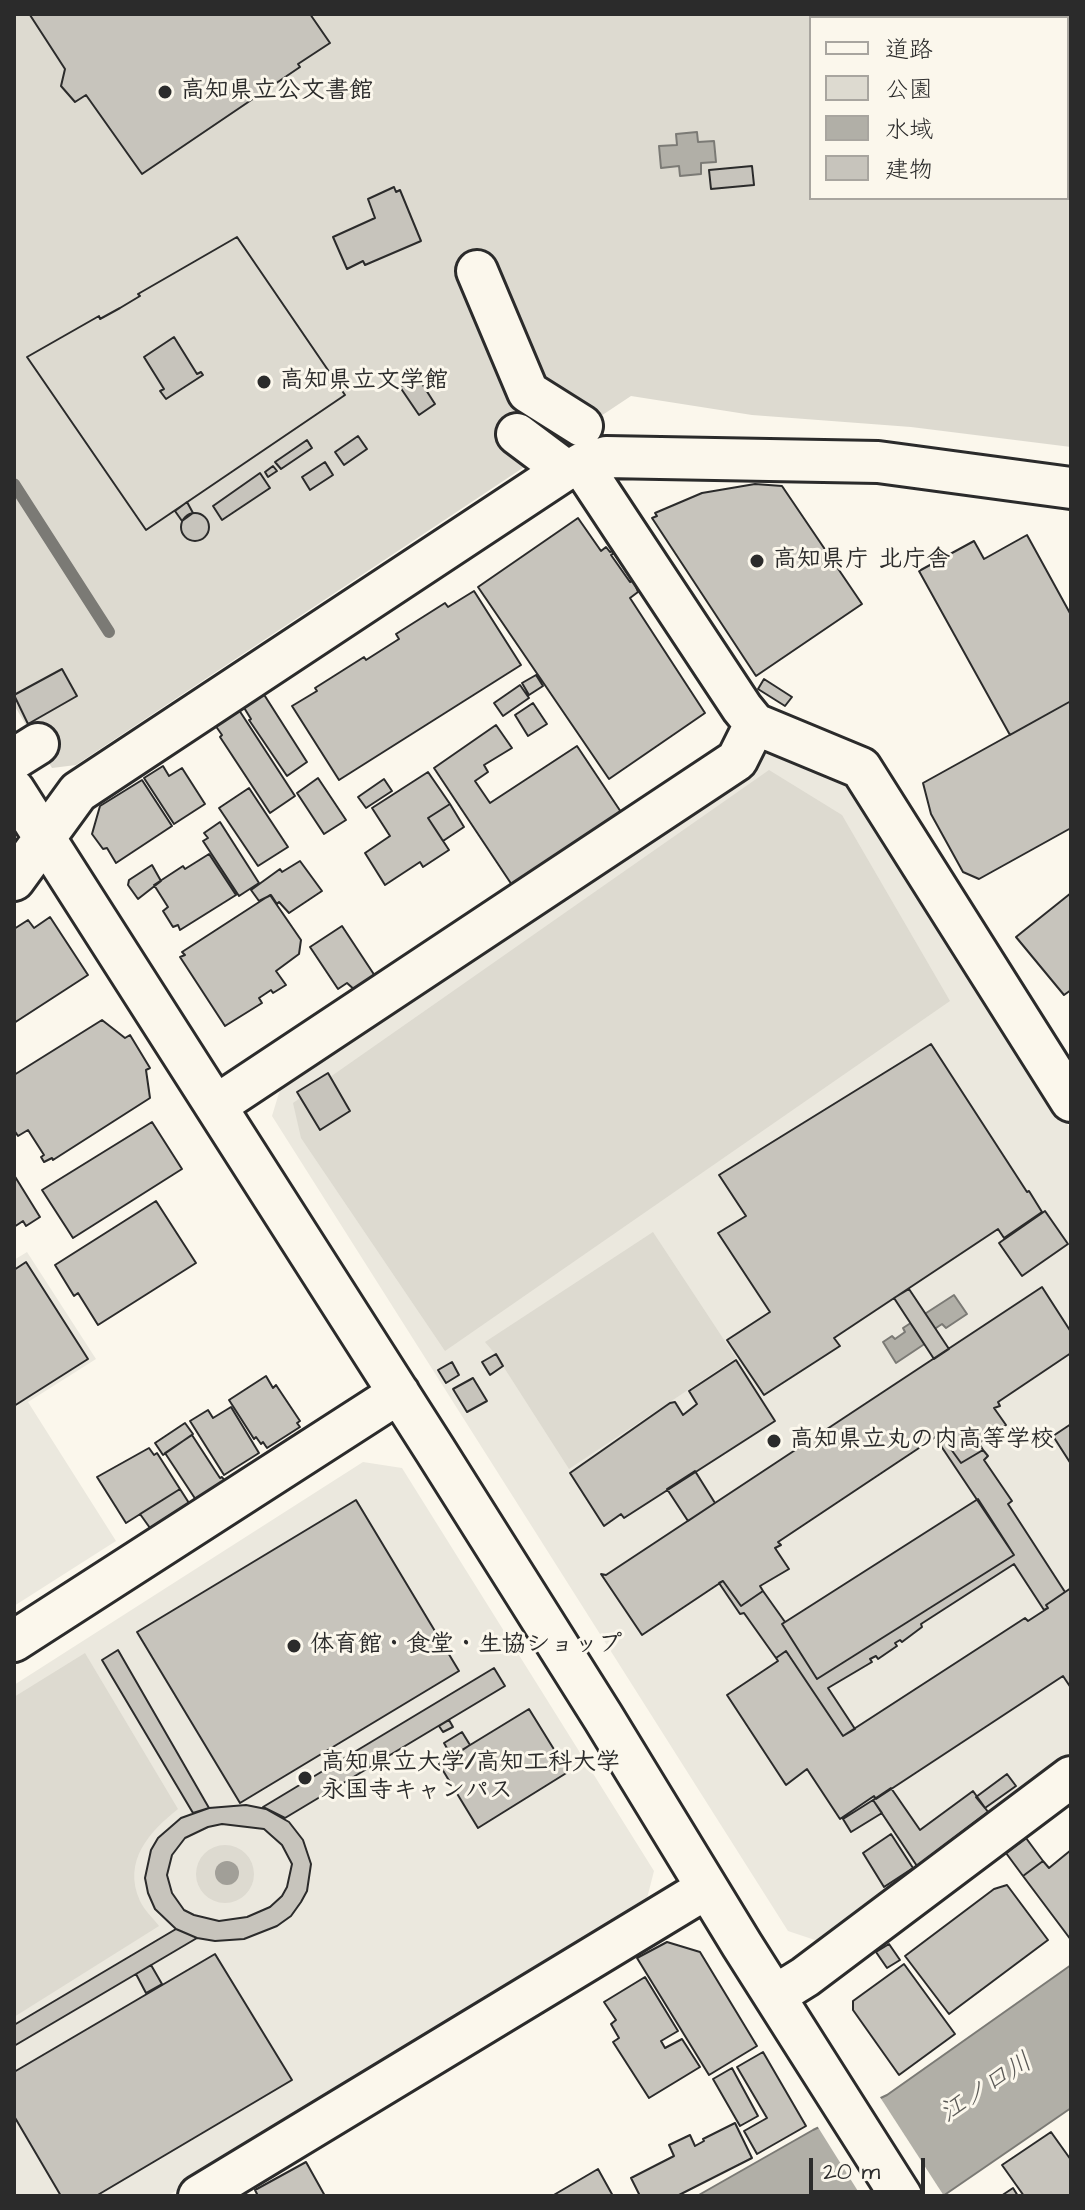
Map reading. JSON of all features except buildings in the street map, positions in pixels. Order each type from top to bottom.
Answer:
[{"type":"street","points":[[477,271],[528,392],[576,453],[742,708],[755,724],[861,768],[1071,1101]]},
{"type":"street","points":[[517,434],[576,453],[606,457],[878,462],[1071,488]]},
{"type":"street","points":[[14,880],[78,792],[576,453]]},
{"type":"street","points":[[217,1105],[737,760],[755,724]]},
{"type":"street","points":[[14,790],[399,1393],[901,2196]]},
{"type":"street","points":[[14,1641],[399,1393]]},
{"type":"street","points":[[776,1995],[805,1977],[1071,1777]]},
{"type":"street","points":[[199,2196],[707,1888]]},
{"type":"shaded area","name":"高知県立丸の内高等学校","points":[[770,749],[851,787],[1071,1130],[1071,1752],[821,1942],[788,1931],[272,1116],[285,1073]]},
{"type":"shaded area","points":[[27,1252],[96,1359],[28,1402],[116,1541],[14,1606],[14,1260]]},
{"type":"shaded area","name":"高知県立大学/高知工科大学 永国寺キャンパス","points":[[363,1462],[402,1468],[654,1871],[643,1914],[167,2196],[14,2196],[14,1685]]},
{"type":"green space","points":[[14,14],[1071,14],[1071,447],[911,427],[752,415],[631,396],[76,765],[52,768],[14,705]]},
{"type":"green space","points":[[769,770],[842,815],[950,1001],[445,1351],[301,1138],[293,1103]]},
{"type":"green space","points":[[653,1232],[736,1358],[569,1469],[485,1342]]},
{"type":"green space","points":[[85,1653],[178,1809],[149,1837],[134,1873],[140,1901],[159,1926],[14,2017],[14,1697]]},
{"type":"green space","points":[[225,1845],[236,1847],[245,1854],[252,1863],[252,1885],[245,1894],[236,1901],[225,1903],[214,1901],[205,1894],[198,1885],[196,1874],[198,1863],[205,1854],[214,1847]]},
{"type":"water","points":[[697,132],[698,142],[714,141],[716,162],[701,163],[701,174],[680,176],[679,166],[661,168],[659,146],[677,145],[676,134]]},
{"type":"water","points":[[954,1295],[967,1314],[946,1328],[942,1324],[936,1328],[926,1343],[896,1363],[883,1342],[892,1336],[895,1339],[905,1332],[903,1328]]},
{"type":"water","name":"江ノ口川","points":[[1071,1965],[1071,2108],[943,2196],[697,2196],[813,2130],[887,2095]]},
{"type":"pier","points":[[878,2094],[944,2196],[861,2196],[816,2124]]},
{"type":"waterway","points":[[14,484],[109,632]]},
{"type":"place","name":"高知県立公文書館","points":[[165,92]]},
{"type":"place","name":"高知県立文学館","points":[[264,382]]},
{"type":"place","name":"高知県庁 北庁舎","points":[[757,561]]},
{"type":"place","name":"高知県立丸の内高等学校","points":[[774,1441]]},
{"type":"place","name":"体育館・食堂・生協ショップ","points":[[294,1646]]},
{"type":"place","name":"高知県立大学/高知工科大学 永国寺キャンパス","points":[[305,1778]]}]
